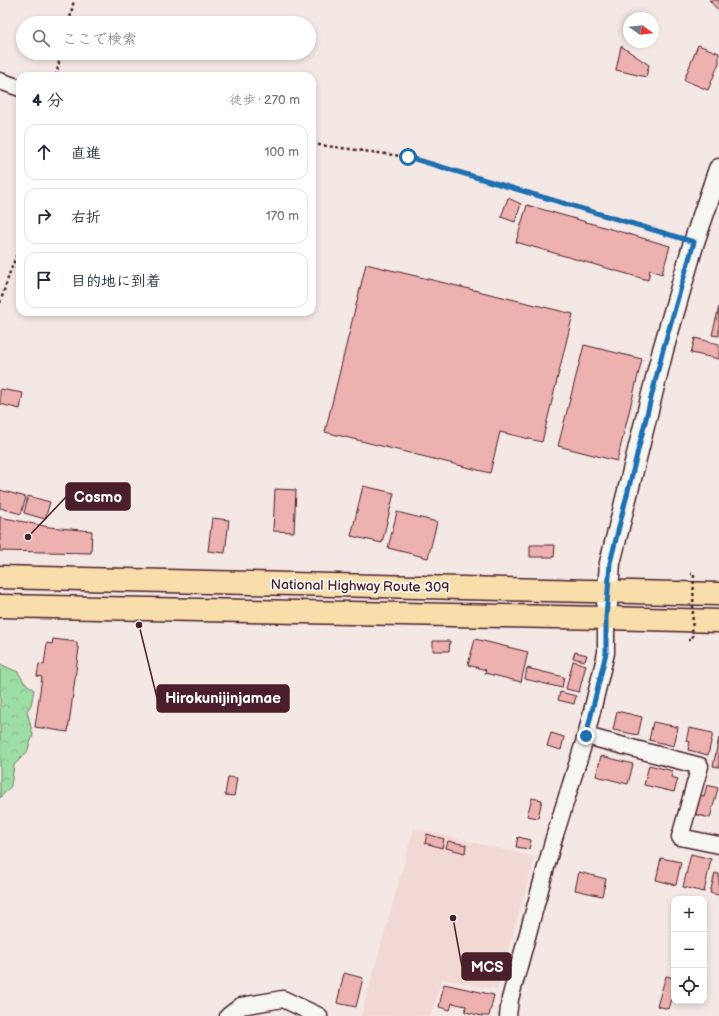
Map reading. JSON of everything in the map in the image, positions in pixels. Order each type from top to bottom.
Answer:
[{"type":"highway","name":"National Highway Route 309","points":[[0,577],[719,594]]},
{"type":"highway","name":"National Highway Route 309","points":[[0,606],[719,621]]},
{"type":"street","points":[[0,81],[16,87]]},
{"type":"street","points":[[508,1016],[510,999],[554,838],[586,736],[606,653],[606,618],[610,563],[663,350],[694,242],[719,169]]},
{"type":"street","points":[[586,736],[700,766],[680,837],[719,845]]},
{"type":"street","points":[[228,1016],[241,1006],[283,999],[319,1016]]},
{"type":"path","points":[[71,16],[74,0]]},
{"type":"path","points":[[57,72],[59,60]]},
{"type":"path","points":[[316,145],[408,157],[694,242]]},
{"type":"path","points":[[0,303],[16,258]]},
{"type":"path","points":[[688,640],[692,640],[694,574],[691,574]]},
{"type":"shaded area","points":[[414,828],[535,857],[497,989],[442,979],[431,1016],[361,1016]]},
{"type":"green space","points":[[0,664],[18,672],[24,682],[34,690],[31,705],[27,711],[33,735],[27,752],[14,765],[11,786],[0,798]]},
{"type":"building","points":[[709,0],[719,0],[719,11],[710,1]]},
{"type":"building","points":[[698,45],[719,53],[719,63],[708,90],[684,80]]},
{"type":"building","points":[[621,46],[649,65],[646,77],[616,70]]},
{"type":"building","points":[[508,198],[521,204],[515,222],[501,217]]},
{"type":"building","points":[[527,205],[670,246],[662,274],[650,270],[648,280],[516,242]]},
{"type":"building","points":[[366,264],[573,314],[542,442],[500,432],[490,473],[325,432]]},
{"type":"building","points":[[719,307],[719,336],[712,335]]},
{"type":"building","points":[[695,338],[719,344],[719,359],[691,353]]},
{"type":"building","points":[[584,345],[642,359],[617,461],[558,446]]},
{"type":"building","points":[[0,389],[23,393],[20,409],[0,404]]},
{"type":"building","points":[[363,486],[394,493],[382,543],[351,536]]},
{"type":"building","points":[[275,489],[296,490],[294,532],[273,531]]},
{"type":"building","points":[[0,490],[26,497],[21,514],[0,508]]},
{"type":"building","points":[[28,496],[50,502],[45,519],[24,513]]},
{"type":"building","points":[[397,512],[437,522],[428,558],[388,548]]},
{"type":"building","points":[[0,517],[49,527],[92,531],[91,553],[0,551]]},
{"type":"building","points":[[212,518],[229,520],[225,553],[208,551]]},
{"type":"building","points":[[530,545],[555,545],[554,557],[530,557]]},
{"type":"building","points":[[53,639],[77,642],[77,647],[79,648],[68,732],[35,727],[42,677],[37,676],[39,664],[44,665],[47,643],[52,644]]},
{"type":"building","points":[[475,639],[528,652],[521,682],[485,673],[486,670],[468,665]]},
{"type":"building","points":[[433,641],[450,641],[449,651],[433,651]]},
{"type":"building","points":[[575,652],[587,655],[585,661],[573,658]]},
{"type":"building","points":[[573,661],[586,665],[579,692],[566,689]]},
{"type":"building","points":[[527,668],[564,677],[562,688],[525,679]]},
{"type":"building","points":[[560,692],[576,696],[574,704],[558,700]]},
{"type":"building","points":[[617,711],[642,717],[638,735],[613,730]]},
{"type":"building","points":[[653,722],[678,727],[674,746],[649,740]]},
{"type":"building","points":[[689,728],[713,733],[708,755],[688,750],[690,742],[686,741]]},
{"type":"building","points":[[551,733],[564,737],[561,750],[547,746]]},
{"type":"building","points":[[719,738],[719,767],[713,766]]},
{"type":"building","points":[[601,756],[633,764],[628,784],[596,776]]},
{"type":"building","points":[[649,765],[673,771],[671,777],[678,779],[674,792],[644,785]]},
{"type":"building","points":[[228,777],[237,778],[234,796],[225,795]]},
{"type":"building","points":[[707,785],[718,788],[710,818],[694,814],[700,795],[704,796]]},
{"type":"building","points":[[532,798],[542,800],[538,818],[527,816]]},
{"type":"building","points":[[427,834],[444,839],[442,848],[425,843]]},
{"type":"building","points":[[518,837],[531,840],[529,849],[516,847]]},
{"type":"building","points":[[448,841],[466,845],[465,853],[446,848]]},
{"type":"building","points":[[691,854],[711,859],[704,892],[683,887]]},
{"type":"building","points":[[661,858],[681,862],[676,885],[656,880]]},
{"type":"building","points":[[579,872],[606,879],[602,896],[575,890]]},
{"type":"building","points":[[715,873],[719,874],[719,895],[710,893]]},
{"type":"building","points":[[344,973],[363,978],[356,1007],[337,1003]]},
{"type":"building","points":[[666,976],[671,977],[671,1002],[669,1009],[657,1006]]},
{"type":"building","points":[[444,984],[494,995],[489,1016],[465,1012],[466,1006],[452,1003],[450,1010],[439,1007]]},
{"type":"place","name":"Cosmo","points":[[28,537]]},
{"type":"place","name":"Hirokunijinjamae","points":[[139,625]]},
{"type":"place","name":"MCS","points":[[453,918]]},
{"type":"route","points":[[408,157],[694,242],[663,350],[610,563],[606,618],[606,653],[586,736]]}]
